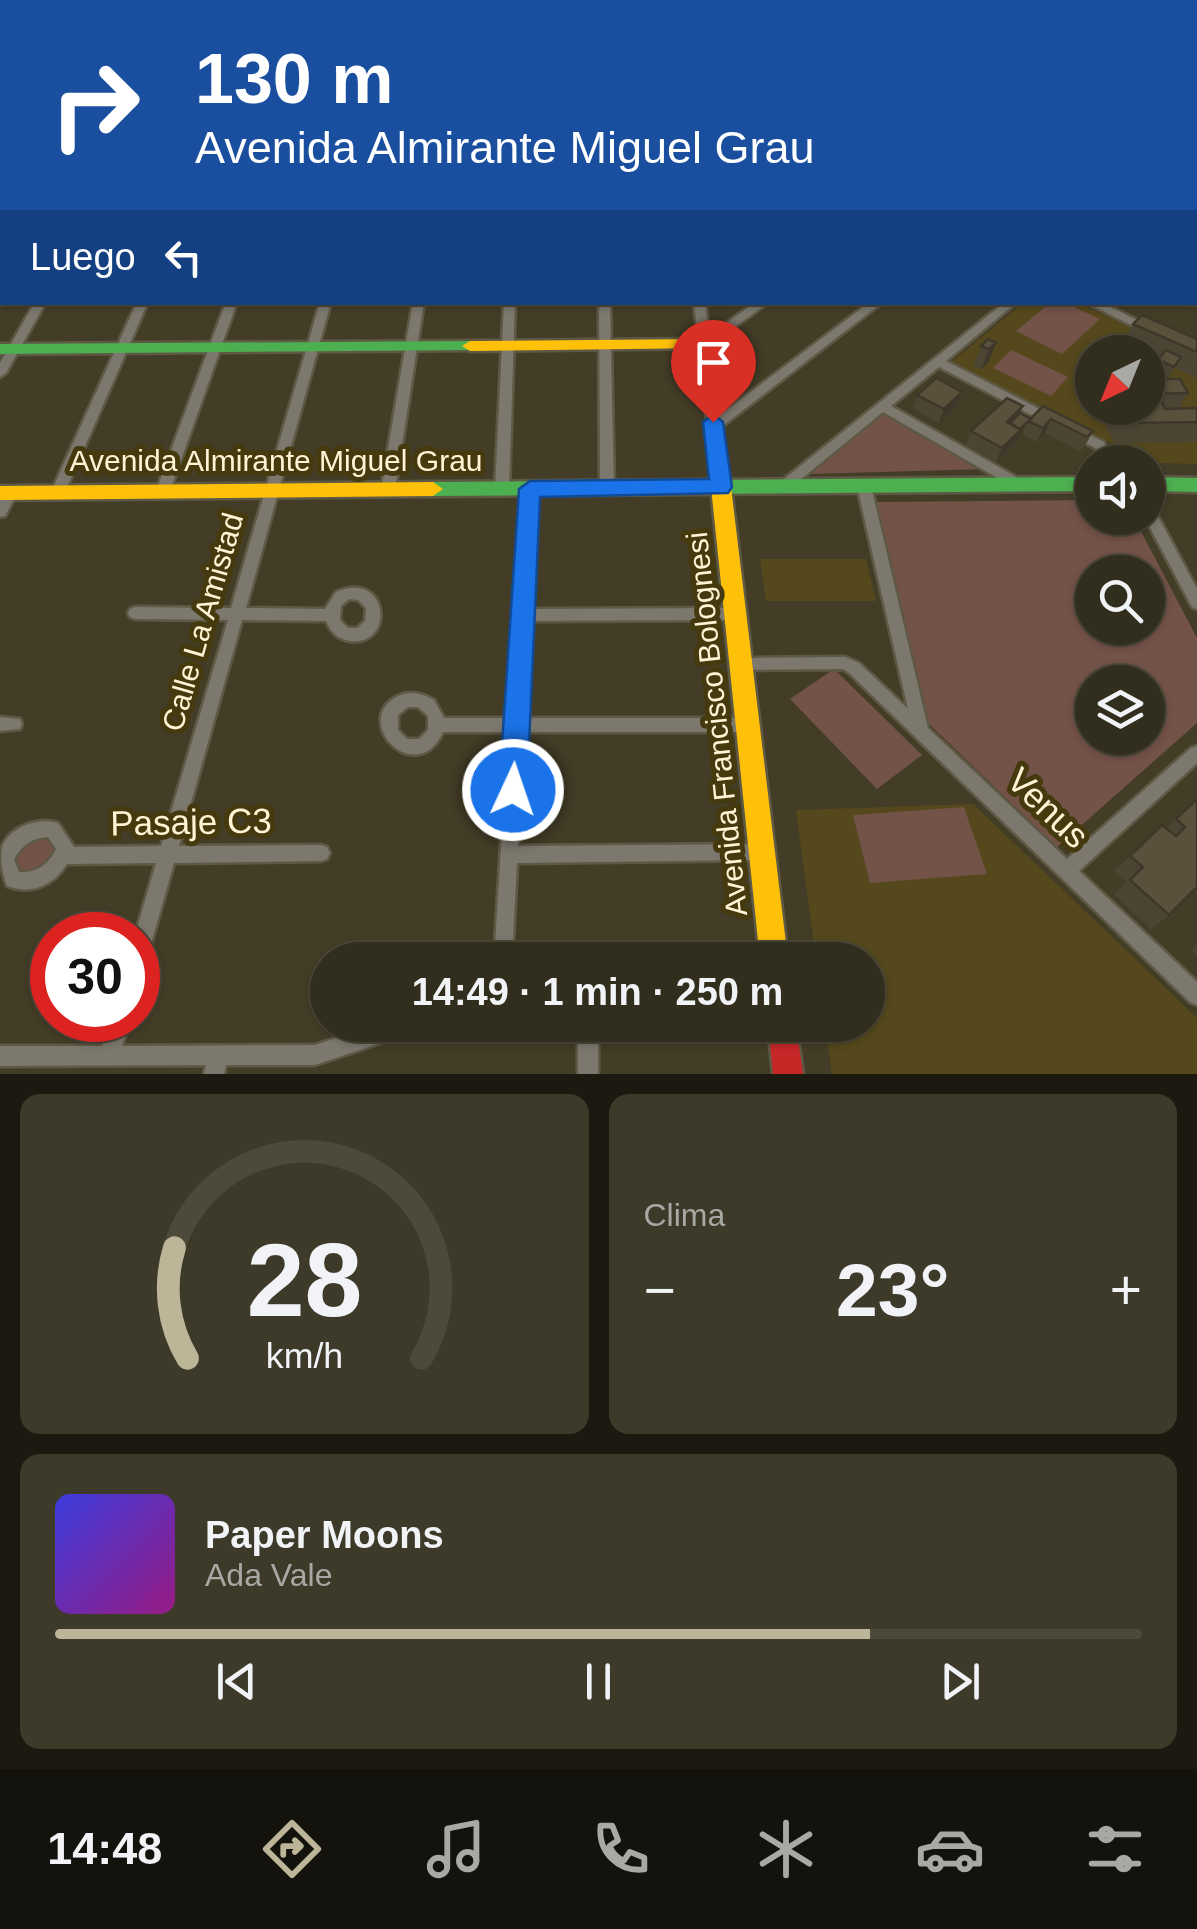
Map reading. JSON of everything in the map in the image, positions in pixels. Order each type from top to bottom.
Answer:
[{"type":"street","points":[[0,373],[7,349],[39,305]]},
{"type":"street","points":[[58,492],[142,305]]},
{"type":"street","points":[[163,492],[231,305]]},
{"type":"street","name":"Calle La Amistad","points":[[151,912],[325,305]]},
{"type":"street","points":[[388,490],[419,305]]},
{"type":"street","points":[[502,489],[510,305]]},
{"type":"street","points":[[604,305],[608,488]]},
{"type":"street","name":"Avenida Francisco Bolognesi","points":[[699,305],[772,942]]},
{"type":"street","points":[[7,349],[704,344],[760,305]]},
{"type":"street","points":[[714,426],[874,305]]},
{"type":"street","points":[[784,486],[1008,305]]},
{"type":"street","points":[[1097,305],[1162,334]]},
{"type":"street","points":[[939,362],[1098,445]]},
{"type":"street","points":[[883,408],[1020,485]]},
{"type":"street","name":"Avenida Almirante Miguel Grau","points":[[3,499],[58,492],[1075,484]]},
{"type":"street","points":[[1165,484],[1197,485]]},
{"type":"street","points":[[864,486],[921,732]]},
{"type":"street","points":[[505,942],[530,489]]},
{"type":"street","points":[[1161,535],[1197,603]]},
{"type":"street","points":[[136,613],[330,615]]},
{"type":"street","points":[[523,616],[735,614]]},
{"type":"street","name":"Venus","points":[[740,664],[845,663],[854,668],[1197,995]]},
{"type":"street","points":[[438,725],[747,725]]},
{"type":"street","points":[[1066,871],[1197,753]]},
{"type":"street","points":[[509,855],[762,852]]},
{"type":"street","name":"Pasaje C3","points":[[62,856],[321,853]]},
{"type":"street","points":[[110,1056],[114,1042]]},
{"type":"street","points":[[0,1056],[110,1056],[216,1065],[315,1055],[354,1042]]},
{"type":"street","points":[[588,1042],[588,1074]]},
{"type":"street","points":[[784,1042],[788,1074]]},
{"type":"shaded area","points":[[1021,305],[1082,305],[1147,335],[1075,335],[1075,425],[1165,425],[1165,343],[1197,358],[1197,464],[1165,463],[1165,445],[1112,445],[950,363]]},
{"type":"shaded area","points":[[1048,305],[1069,305],[1100,319],[1083,335],[1075,335],[1075,342],[1062,354],[1016,331]]},
{"type":"shaded area","points":[[1011,350],[1068,377],[1051,396],[993,368]]},
{"type":"shaded area","points":[[884,413],[986,469],[811,474]]},
{"type":"shaded area","points":[[1075,500],[1075,535],[1143,535],[1153,555],[1075,555],[1075,645],[1165,645],[1165,577],[1197,638],[1197,723],[1165,751],[1165,665],[1075,665],[1075,755],[1161,755],[1057,847],[929,724],[875,502]]},
{"type":"shaded area","points":[[760,559],[866,559],[876,601],[766,601]]},
{"type":"shaded area","points":[[834,669],[922,755],[877,789],[790,699]]},
{"type":"shaded area","points":[[973,804],[1197,1018],[1197,1074],[832,1074],[827,1042],[885,1042],[885,942],[814,942],[796,810]]},
{"type":"shaded area","points":[[964,807],[987,874],[870,883],[853,815]]},
{"type":"shaded area","points":[[48,837],[55,844],[55,855],[46,867],[20,872],[15,857],[28,840]]},
{"type":"building","points":[[1142,315],[1197,339],[1197,352],[1165,335],[1133,324]]},
{"type":"building","points":[[988,339],[996,343],[989,349],[981,346]]},
{"type":"building","points":[[1165,351],[1181,357],[1174,367],[1165,363]]},
{"type":"building","points":[[936,378],[962,392],[944,409],[917,395]]},
{"type":"building","points":[[1165,379],[1180,379],[1188,393],[1165,394]]},
{"type":"building","points":[[1007,398],[1023,406],[1007,422],[1021,430],[1002,448],[971,431]]},
{"type":"building","points":[[1043,406],[1093,431],[1087,437],[1051,419],[1043,428],[1028,421]]},
{"type":"building","points":[[1197,408],[1197,422],[1165,422],[1165,409]]},
{"type":"building","points":[[1020,413],[1031,419],[1020,429],[1010,423]]},
{"type":"building","points":[[1197,799],[1197,887],[1169,915],[1130,880],[1143,867],[1130,856],[1162,825],[1176,836],[1185,827],[1176,819]]},
{"type":"traffic: fast","points":[[0,349],[470,346]]},
{"type":"traffic: fast","points":[[433,489],[1075,484]]},
{"type":"traffic: fast","points":[[1165,484],[1197,485]]},
{"type":"traffic: slow","points":[[470,346],[704,344]]},
{"type":"traffic: slow","points":[[721,487],[772,942]]},
{"type":"traffic: slow","points":[[0,493],[433,489]]},
{"type":"traffic: jam","points":[[784,1042],[788,1074]]},
{"type":"route","points":[[513,790],[530,489],[721,487],[713,422]]}]
